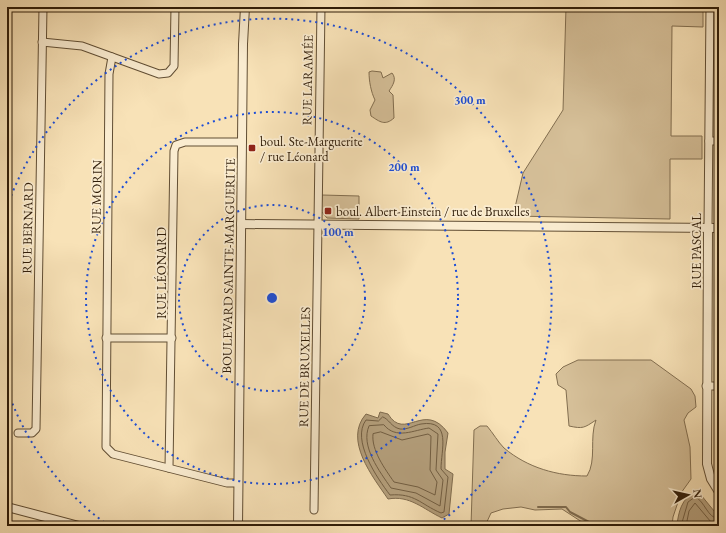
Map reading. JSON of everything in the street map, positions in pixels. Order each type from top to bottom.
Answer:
[{"type":"street","name":"RUE BERNARD","points":[[18,433],[32,433],[36,429],[43,7]]},
{"type":"street","points":[[42,42],[76,45],[155,73],[165,74],[171,71],[174,62],[175,7]]},
{"type":"street","name":"BOULEVARD SAINTE-MARGUERITE","points":[[238,526],[245,7]]},
{"type":"street","name":"RUE LARAMÉE","points":[[317,224],[321,7]]},
{"type":"street","name":"RUE PASCAL","points":[[710,7],[706,386],[707,464],[711,480],[719,492]]},
{"type":"street","name":"RUE MORIN","points":[[112,57],[109,74],[106,447],[113,454],[227,483],[238,483]]},
{"type":"street","name":"RUE LÉONARD","points":[[169,468],[174,150],[179,143],[188,141],[242,142]]},
{"type":"street","points":[[709,141],[719,141]]},
{"type":"street","points":[[241,224],[719,228]]},
{"type":"street","name":"RUE DE BRUXELLES","points":[[314,510],[317,224]]},
{"type":"street","points":[[106,338],[172,338]]},
{"type":"street","points":[[706,386],[719,386]]},
{"type":"street","points":[[7,507],[79,526]]},
{"type":"shaded area","points":[[566,7],[703,7],[703,27],[672,26],[671,136],[702,136],[702,159],[670,159],[670,219],[513,216],[523,173],[563,110]]},
{"type":"shaded area","points":[[369,72],[381,72],[383,78],[392,73],[394,78],[393,84],[389,91],[393,95],[394,118],[388,122],[382,122],[371,116],[370,110],[375,100],[369,79]]},
{"type":"shaded area","points":[[322,195],[359,196],[359,219],[327,218],[321,211]]},
{"type":"shaded area","points":[[578,360],[651,360],[691,389],[695,396],[696,407],[688,413],[684,420],[690,447],[691,479],[681,493],[673,517],[672,526],[588,526],[562,509],[535,510],[521,507],[503,509],[491,513],[485,526],[471,526],[474,430],[480,426],[487,426],[504,448],[513,455],[533,466],[543,470],[576,476],[587,476],[592,463],[593,434],[596,420],[583,427],[569,426],[566,390],[558,385],[556,374],[563,367]]},
{"type":"water","points":[[380,412],[388,414],[394,422],[401,424],[431,420],[439,424],[448,433],[445,452],[445,469],[453,474],[449,514],[442,518],[410,501],[396,498],[388,499],[375,480],[363,458],[359,447],[358,435],[360,424],[366,414],[378,418]]},
{"type":"water","points":[[695,493],[701,495],[719,517],[719,526],[677,526],[678,516],[684,502]]},
{"type":"waterway","points":[[538,507],[566,507],[570,512],[589,522],[590,526]]},
{"type":"place","name":"boul. Ste-Marguerite / rue Léonard","points":[[252,148]]},
{"type":"place","name":"boul. Albert-Einstein / rue de Bruxelles","points":[[328,211]]}]
